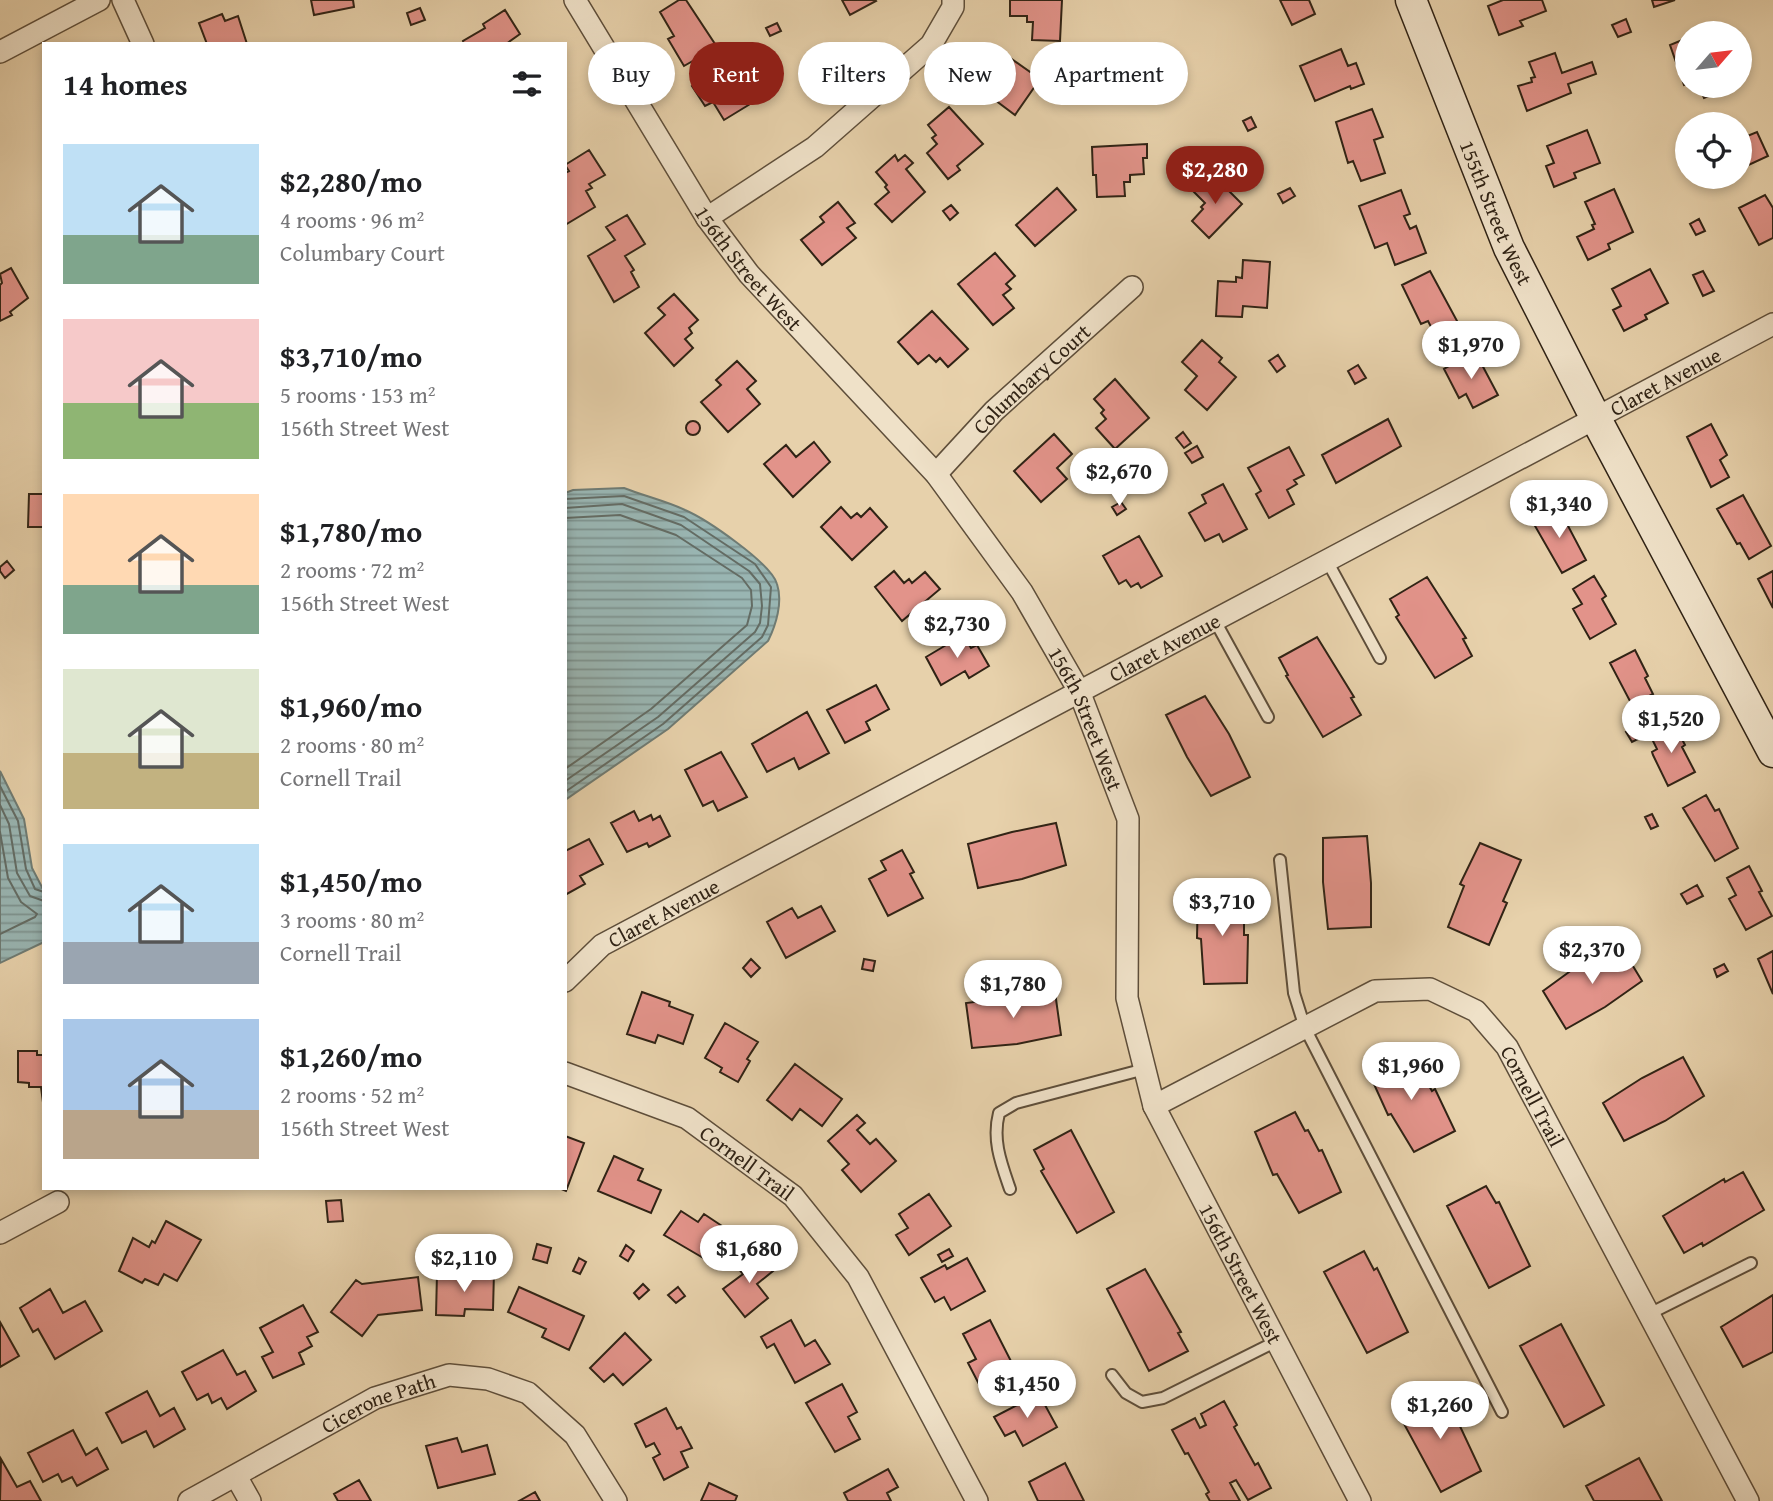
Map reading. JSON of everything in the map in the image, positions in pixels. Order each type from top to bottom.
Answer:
[{"type":"street","points":[[0,52],[99,0]]},
{"type":"street","points":[[123,0],[142,42]]},
{"type":"street","name":"156th Street West","points":[[575,0],[707,218],[748,274],[936,474],[1022,592],[1079,691],[1128,819],[1127,998],[1154,1106],[1360,1501]]},
{"type":"street","points":[[707,218],[815,146],[931,45],[953,7],[953,0]]},
{"type":"street","name":"155th Street West","points":[[1411,0],[1508,248],[1773,752]]},
{"type":"street","name":"Columbary Court","points":[[936,474],[994,411],[1132,287]]},
{"type":"street","name":"Claret Avenue","points":[[567,979],[602,945],[1773,324]]},
{"type":"street","name":"Cornell Trail","points":[[1154,1106],[1375,991],[1430,989],[1476,1011],[1507,1047],[1748,1501]]},
{"type":"street","name":"Cornell Trail","points":[[567,1074],[687,1118],[793,1196],[858,1277],[977,1501]]},
{"type":"street","points":[[0,1233],[58,1202]]},
{"type":"street","name":"Cicerone Path","points":[[189,1501],[375,1398],[449,1376],[488,1379],[528,1393],[575,1434],[616,1501]]},
{"type":"street","points":[[236,1476],[250,1501]]},
{"type":"lane","points":[[1326,559],[1380,657]]},
{"type":"lane","points":[[1214,619],[1268,717]]},
{"type":"lane","points":[[1280,860],[1294,993],[1306,1028],[1502,1412]]},
{"type":"lane","points":[[1010,1189],[998,1155],[996,1127],[999,1113],[1016,1103],[1145,1069]]},
{"type":"lane","points":[[1649,1314],[1751,1263]]},
{"type":"lane","points":[[1112,1375],[1126,1393],[1142,1402],[1163,1398],[1276,1341]]},
{"type":"water","points":[[624,488],[695,515],[722,532],[763,565],[777,584],[779,598],[778,613],[768,641],[668,729],[567,799],[567,492]]},
{"type":"water","points":[[0,771],[24,819],[32,868],[42,887],[42,943],[0,963]]},
{"type":"building","points":[[311,0],[353,0],[354,7],[314,15]]},
{"type":"building","points":[[679,0],[686,0],[714,42],[689,42],[689,63],[684,66],[675,51],[675,42],[668,39],[674,36],[660,12]]},
{"type":"building","points":[[842,0],[875,0],[876,1],[850,15]]},
{"type":"building","points":[[1010,0],[1062,0],[1060,41],[1032,40],[1033,22],[1027,22],[1027,16],[1010,16]]},
{"type":"building","points":[[1280,0],[1309,0],[1315,14],[1292,25]]},
{"type":"building","points":[[1503,0],[1542,0],[1546,11],[1520,21],[1523,26],[1499,35],[1488,6]]},
{"type":"building","points":[[1652,0],[1675,0],[1654,7]]},
{"type":"building","points":[[420,8],[425,20],[411,25],[407,13]]},
{"type":"building","points":[[505,10],[520,34],[509,42],[463,42],[485,28],[483,24]]},
{"type":"building","points":[[222,14],[225,21],[238,16],[246,42],[206,42],[199,23]]},
{"type":"building","points":[[1626,19],[1631,32],[1618,37],[1612,25]]},
{"type":"building","points":[[777,23],[781,31],[770,36],[766,28]]},
{"type":"building","points":[[1675,43],[1675,59],[1670,45]]},
{"type":"building","points":[[1341,49],[1348,66],[1356,63],[1364,84],[1351,89],[1350,86],[1315,101],[1300,66]]},
{"type":"building","points":[[1555,53],[1562,73],[1592,62],[1596,74],[1568,84],[1571,93],[1527,111],[1518,86],[1532,82],[1531,78],[1535,77],[1529,62]]},
{"type":"building","points":[[1016,62],[1030,72],[1030,93],[1015,115],[1002,105],[1016,105]]},
{"type":"building","points":[[715,105],[749,105],[724,120]]},
{"type":"building","points":[[949,107],[983,144],[957,166],[960,170],[948,179],[927,153],[937,144],[932,138],[936,135],[928,125]]},
{"type":"building","points":[[1372,109],[1383,137],[1374,140],[1385,173],[1361,181],[1353,161],[1348,163],[1336,122]]},
{"type":"building","points":[[1251,117],[1256,127],[1248,131],[1243,121]]},
{"type":"building","points":[[1587,130],[1600,163],[1574,173],[1576,178],[1554,187],[1546,166],[1554,163],[1547,146]]},
{"type":"building","points":[[1757,132],[1768,156],[1752,163],[1752,134]]},
{"type":"building","points":[[1147,144],[1147,158],[1143,158],[1144,174],[1130,175],[1130,182],[1124,182],[1125,196],[1097,197],[1092,147]]},
{"type":"building","points":[[589,150],[605,175],[589,184],[592,188],[586,191],[595,207],[567,224],[569,171],[567,164]]},
{"type":"building","points":[[895,155],[898,161],[905,155],[913,163],[906,169],[925,192],[892,222],[875,204],[889,192],[885,187],[887,185],[876,172]]},
{"type":"building","points":[[1212,174],[1242,204],[1209,238],[1192,221],[1205,203],[1194,192]]},
{"type":"building","points":[[1057,188],[1076,210],[1035,246],[1016,225]]},
{"type":"building","points":[[1290,188],[1295,196],[1283,203],[1278,194]]},
{"type":"building","points":[[1614,189],[1633,232],[1608,244],[1610,249],[1588,260],[1577,237],[1594,229],[1592,225],[1595,224],[1585,202]]},
{"type":"building","points":[[1401,190],[1410,214],[1404,216],[1410,229],[1416,226],[1426,253],[1395,265],[1387,243],[1375,248],[1359,206]]},
{"type":"building","points":[[1765,195],[1773,208],[1773,238],[1759,245],[1739,208]]},
{"type":"building","points":[[838,202],[855,223],[847,228],[856,238],[822,265],[801,240],[824,222],[820,217]]},
{"type":"building","points":[[951,205],[958,213],[950,220],[943,211]]},
{"type":"building","points":[[627,215],[645,244],[625,256],[634,270],[631,272],[639,287],[614,302],[588,256],[615,240],[606,227]]},
{"type":"building","points":[[1699,219],[1705,231],[1696,235],[1690,224]]},
{"type":"building","points":[[995,253],[1015,276],[1006,284],[1011,289],[1003,295],[1014,308],[993,325],[958,284]]},
{"type":"building","points":[[1243,260],[1270,262],[1267,308],[1243,306],[1242,317],[1216,316],[1218,281],[1236,282],[1236,277],[1242,278]]},
{"type":"building","points":[[11,268],[28,298],[10,312],[12,315],[0,321],[0,274]]},
{"type":"building","points":[[1650,269],[1668,303],[1645,315],[1647,319],[1624,331],[1613,310],[1621,306],[1612,289]]},
{"type":"building","points":[[1430,271],[1463,332],[1440,344],[1428,321],[1421,324],[1402,285]]},
{"type":"building","points":[[1703,271],[1714,291],[1703,296],[1693,275]]},
{"type":"building","points":[[674,294],[698,320],[689,328],[692,333],[685,339],[693,348],[674,366],[645,333],[665,315],[658,308]]},
{"type":"building","points":[[932,311],[968,349],[948,367],[940,358],[936,362],[929,355],[918,364],[898,342]]},
{"type":"building","points":[[1202,340],[1222,358],[1219,362],[1236,377],[1207,410],[1185,390],[1197,376],[1182,362]]},
{"type":"building","points":[[1470,354],[1476,366],[1481,363],[1498,395],[1473,408],[1466,394],[1459,398],[1444,369]]},
{"type":"building","points":[[1278,355],[1285,366],[1277,372],[1269,361]]},
{"type":"building","points":[[737,361],[756,381],[747,389],[760,404],[728,432],[701,402],[721,385],[716,380]]},
{"type":"building","points":[[1358,365],[1366,378],[1355,384],[1348,371]]},
{"type":"building","points":[[1115,379],[1149,418],[1115,449],[1096,428],[1106,419],[1101,413],[1104,410],[1094,399]]},
{"type":"building","points":[[1388,419],[1401,446],[1336,483],[1322,455]]},
{"type":"building","points":[[690,421],[696,421],[700,428],[696,435],[690,435],[686,431],[686,425]]},
{"type":"building","points":[[1711,424],[1727,455],[1720,460],[1729,477],[1711,487],[1687,437]]},
{"type":"building","points":[[1183,432],[1191,443],[1184,448],[1176,438]]},
{"type":"building","points":[[1054,434],[1072,454],[1057,468],[1067,479],[1041,502],[1014,471]]},
{"type":"building","points":[[814,442],[830,462],[793,497],[764,464],[786,445],[796,457]]},
{"type":"building","points":[[1197,446],[1203,457],[1192,463],[1185,453]]},
{"type":"building","points":[[1289,447],[1304,475],[1294,480],[1297,484],[1287,490],[1294,504],[1269,518],[1256,494],[1261,491],[1248,468]]},
{"type":"building","points":[[1223,484],[1247,529],[1223,542],[1219,534],[1205,541],[1189,513],[1206,503],[1202,495]]},
{"type":"building","points":[[29,494],[42,494],[42,527],[28,527]]},
{"type":"building","points":[[1743,495],[1771,546],[1749,559],[1717,509]]},
{"type":"building","points":[[1121,502],[1126,509],[1117,515],[1112,507]]},
{"type":"building","points":[[841,507],[851,518],[857,513],[861,517],[870,508],[887,527],[852,560],[821,527]]},
{"type":"building","points":[[1553,507],[1562,524],[1566,522],[1586,560],[1562,573],[1531,519]]},
{"type":"building","points":[[1139,536],[1162,576],[1141,588],[1138,583],[1131,587],[1126,580],[1119,584],[1103,556]]},
{"type":"building","points":[[7,561],[14,570],[5,578],[0,567]]},
{"type":"building","points":[[894,571],[904,583],[909,579],[912,583],[925,572],[940,589],[902,621],[875,587]]},
{"type":"building","points":[[1773,571],[1773,608],[1758,579]]},
{"type":"building","points":[[1594,576],[1606,596],[1602,599],[1616,624],[1590,639],[1573,609],[1582,604],[1573,589]]},
{"type":"building","points":[[1427,577],[1466,638],[1463,639],[1472,656],[1435,678],[1396,617],[1399,615],[1390,599]]},
{"type":"building","points":[[963,635],[971,648],[977,645],[989,666],[969,678],[965,671],[941,685],[926,657]]},
{"type":"building","points":[[1317,637],[1354,697],[1351,698],[1361,715],[1323,737],[1286,676],[1288,675],[1279,658]]},
{"type":"building","points":[[1635,650],[1648,676],[1645,678],[1653,694],[1632,705],[1610,663]]},
{"type":"building","points":[[876,685],[889,709],[866,722],[870,730],[845,743],[827,710]]},
{"type":"building","points":[[1205,696],[1229,734],[1250,777],[1211,796],[1166,715]]},
{"type":"building","points":[[807,712],[829,753],[799,769],[794,758],[767,772],[752,744]]},
{"type":"building","points":[[1673,722],[1695,772],[1668,786],[1653,755],[1652,752],[1657,749],[1650,735]]},
{"type":"building","points":[[1637,726],[1642,737],[1632,742],[1626,732]]},
{"type":"building","points":[[721,752],[747,797],[718,811],[713,801],[703,806],[685,770]]},
{"type":"building","points":[[1706,795],[1715,811],[1719,809],[1738,848],[1715,861],[1683,808]]},
{"type":"building","points":[[634,811],[639,821],[651,815],[653,820],[660,816],[670,836],[649,847],[647,843],[627,852],[611,823]]},
{"type":"building","points":[[1652,814],[1658,826],[1651,829],[1645,817]]},
{"type":"building","points":[[1056,823],[1066,865],[1022,879],[978,888],[968,844]]},
{"type":"building","points":[[1367,836],[1371,927],[1328,929],[1323,882],[1323,838]]},
{"type":"building","points":[[589,839],[603,864],[580,876],[585,884],[567,894],[567,850]]},
{"type":"building","points":[[1480,843],[1521,860],[1503,901],[1507,903],[1489,945],[1448,927],[1464,886],[1460,884]]},
{"type":"building","points":[[902,850],[914,872],[910,874],[923,898],[888,916],[869,879],[886,870],[881,861]]},
{"type":"building","points":[[1749,866],[1772,916],[1746,930],[1729,899],[1736,895],[1727,878]]},
{"type":"building","points":[[1697,885],[1703,896],[1687,904],[1681,894]]},
{"type":"building","points":[[1198,892],[1240,892],[1240,912],[1244,912],[1244,935],[1248,935],[1247,983],[1204,984],[1201,939],[1197,938]]},
{"type":"building","points":[[821,906],[835,931],[786,958],[767,922],[792,908],[798,918]]},
{"type":"building","points":[[1619,943],[1642,981],[1605,1007],[1566,1029],[1543,991],[1580,964]]},
{"type":"building","points":[[1773,951],[1773,994],[1758,959]]},
{"type":"building","points":[[751,959],[760,968],[751,977],[743,968]]},
{"type":"building","points":[[864,959],[875,961],[873,971],[862,969]]},
{"type":"building","points":[[1724,964],[1728,971],[1717,977],[1714,969]]},
{"type":"building","points":[[642,992],[670,1002],[669,1006],[693,1015],[683,1044],[658,1035],[655,1043],[627,1034]]},
{"type":"building","points":[[1055,992],[1061,1035],[1017,1044],[972,1048],[966,1003]]},
{"type":"building","points":[[725,1023],[758,1042],[747,1059],[750,1061],[738,1082],[720,1072],[722,1068],[705,1058]]},
{"type":"building","points":[[18,1051],[37,1051],[37,1055],[42,1055],[42,1095],[41,1087],[29,1087],[29,1083],[18,1082]]},
{"type":"building","points":[[1409,1051],[1432,1091],[1435,1089],[1455,1131],[1414,1152],[1391,1114],[1388,1115],[1368,1071]]},
{"type":"building","points":[[1683,1057],[1704,1096],[1665,1121],[1624,1141],[1603,1103],[1642,1078]]},
{"type":"building","points":[[795,1064],[842,1099],[822,1126],[800,1109],[792,1120],[767,1100]]},
{"type":"building","points":[[1295,1112],[1319,1151],[1322,1150],[1341,1192],[1299,1213],[1277,1174],[1273,1175],[1255,1132]]},
{"type":"building","points":[[857,1115],[865,1123],[857,1130],[870,1144],[876,1139],[896,1161],[861,1192],[842,1170],[849,1164],[828,1141]]},
{"type":"building","points":[[1071,1130],[1114,1212],[1077,1233],[1041,1171],[1044,1169],[1034,1150]]},
{"type":"building","points":[[567,1137],[584,1143],[567,1188]]},
{"type":"building","points":[[614,1156],[643,1169],[638,1180],[661,1190],[651,1213],[598,1191]]},
{"type":"building","points":[[1743,1172],[1764,1210],[1703,1246],[1702,1243],[1684,1253],[1663,1216],[1724,1179],[1725,1182]]},
{"type":"building","points":[[1486,1186],[1496,1203],[1499,1202],[1530,1266],[1489,1288],[1447,1206]]},
{"type":"building","points":[[929,1194],[951,1226],[909,1255],[896,1235],[908,1228],[899,1214]]},
{"type":"building","points":[[341,1200],[343,1221],[328,1222],[326,1201]]},
{"type":"building","points":[[681,1211],[698,1222],[704,1214],[725,1228],[705,1259],[664,1235]]},
{"type":"building","points":[[166,1221],[201,1240],[177,1281],[164,1274],[158,1285],[145,1279],[142,1283],[119,1271],[133,1238],[149,1247],[152,1241],[155,1243]]},
{"type":"building","points":[[537,1244],[551,1248],[547,1263],[533,1259]]},
{"type":"building","points":[[626,1245],[634,1251],[628,1261],[620,1256]]},
{"type":"building","points":[[949,1249],[953,1256],[942,1262],[938,1255]]},
{"type":"building","points":[[1364,1251],[1374,1270],[1377,1268],[1408,1332],[1367,1353],[1324,1272]]},
{"type":"building","points":[[758,1252],[773,1271],[757,1284],[768,1298],[745,1317],[723,1289],[743,1274],[738,1268]]},
{"type":"building","points":[[579,1258],[586,1262],[580,1274],[573,1271]]},
{"type":"building","points":[[967,1258],[985,1291],[951,1310],[944,1297],[935,1302],[921,1278],[945,1265],[947,1269]]},
{"type":"building","points":[[1145,1269],[1181,1332],[1178,1333],[1188,1351],[1149,1371],[1107,1289]]},
{"type":"building","points":[[478,1272],[494,1272],[493,1310],[465,1309],[464,1316],[436,1315],[437,1274],[468,1275],[468,1278],[478,1279]]},
{"type":"building","points":[[418,1277],[422,1310],[378,1315],[362,1336],[331,1312],[356,1280],[362,1284]]},
{"type":"building","points":[[643,1284],[649,1290],[639,1299],[634,1293]]},
{"type":"building","points":[[519,1287],[584,1316],[569,1350],[542,1337],[546,1329],[508,1312]]},
{"type":"building","points":[[678,1287],[685,1296],[676,1303],[668,1295]]},
{"type":"building","points":[[50,1289],[63,1313],[85,1301],[102,1331],[55,1359],[38,1329],[33,1332],[20,1308]]},
{"type":"building","points":[[1773,1295],[1773,1352],[1743,1367],[1721,1327]]},
{"type":"building","points":[[303,1305],[318,1332],[307,1337],[312,1346],[299,1353],[304,1364],[273,1378],[262,1357],[273,1352],[260,1328]]},
{"type":"building","points":[[791,1320],[805,1346],[815,1340],[830,1364],[795,1383],[774,1344],[767,1348],[761,1337]]},
{"type":"building","points":[[990,1320],[1016,1371],[981,1388],[968,1363],[976,1359],[963,1334]]},
{"type":"building","points":[[0,1322],[19,1356],[0,1367]]},
{"type":"building","points":[[1561,1324],[1604,1405],[1564,1427],[1520,1346]]},
{"type":"building","points":[[625,1333],[651,1360],[623,1385],[613,1374],[604,1382],[590,1368]]},
{"type":"building","points":[[223,1350],[237,1375],[245,1371],[256,1391],[227,1409],[221,1398],[212,1403],[208,1394],[197,1400],[182,1372]]},
{"type":"building","points":[[842,1384],[857,1412],[848,1417],[860,1439],[835,1452],[806,1403]]},
{"type":"building","points":[[1012,1388],[1016,1394],[1006,1399],[1003,1393]]},
{"type":"building","points":[[1438,1390],[1448,1409],[1451,1407],[1481,1471],[1441,1492],[1397,1411]]},
{"type":"building","points":[[147,1391],[160,1416],[174,1408],[185,1429],[154,1447],[146,1431],[122,1443],[106,1413]]},
{"type":"building","points":[[1039,1394],[1057,1427],[1023,1446],[1015,1431],[1005,1436],[994,1417]]},
{"type":"building","points":[[1224,1401],[1237,1425],[1234,1427],[1271,1488],[1248,1500],[1236,1480],[1230,1483],[1240,1501],[1210,1501],[1206,1494],[1209,1492],[1172,1430],[1195,1418],[1200,1428],[1206,1425],[1201,1414]]},
{"type":"building","points":[[666,1408],[677,1429],[681,1427],[692,1448],[681,1452],[688,1467],[664,1480],[653,1458],[660,1454],[654,1443],[646,1447],[635,1424]]},
{"type":"building","points":[[73,1430],[86,1455],[97,1448],[108,1469],[77,1486],[72,1477],[62,1482],[58,1474],[43,1482],[28,1453]]},
{"type":"building","points":[[457,1438],[462,1452],[487,1445],[495,1474],[438,1488],[426,1446]]},
{"type":"building","points":[[1639,1458],[1662,1501],[1594,1501],[1586,1486]]},
{"type":"building","points":[[1,1459],[17,1487],[30,1481],[41,1501],[0,1501]]},
{"type":"building","points":[[1065,1463],[1084,1501],[1038,1501],[1029,1482]]},
{"type":"building","points":[[888,1469],[898,1487],[887,1493],[891,1501],[848,1501],[844,1493]]},
{"type":"building","points":[[359,1480],[371,1501],[338,1501],[334,1494]]},
{"type":"building","points":[[709,1483],[737,1496],[735,1501],[701,1501]]},
{"type":"building","points":[[535,1492],[540,1501],[519,1501]]}]
